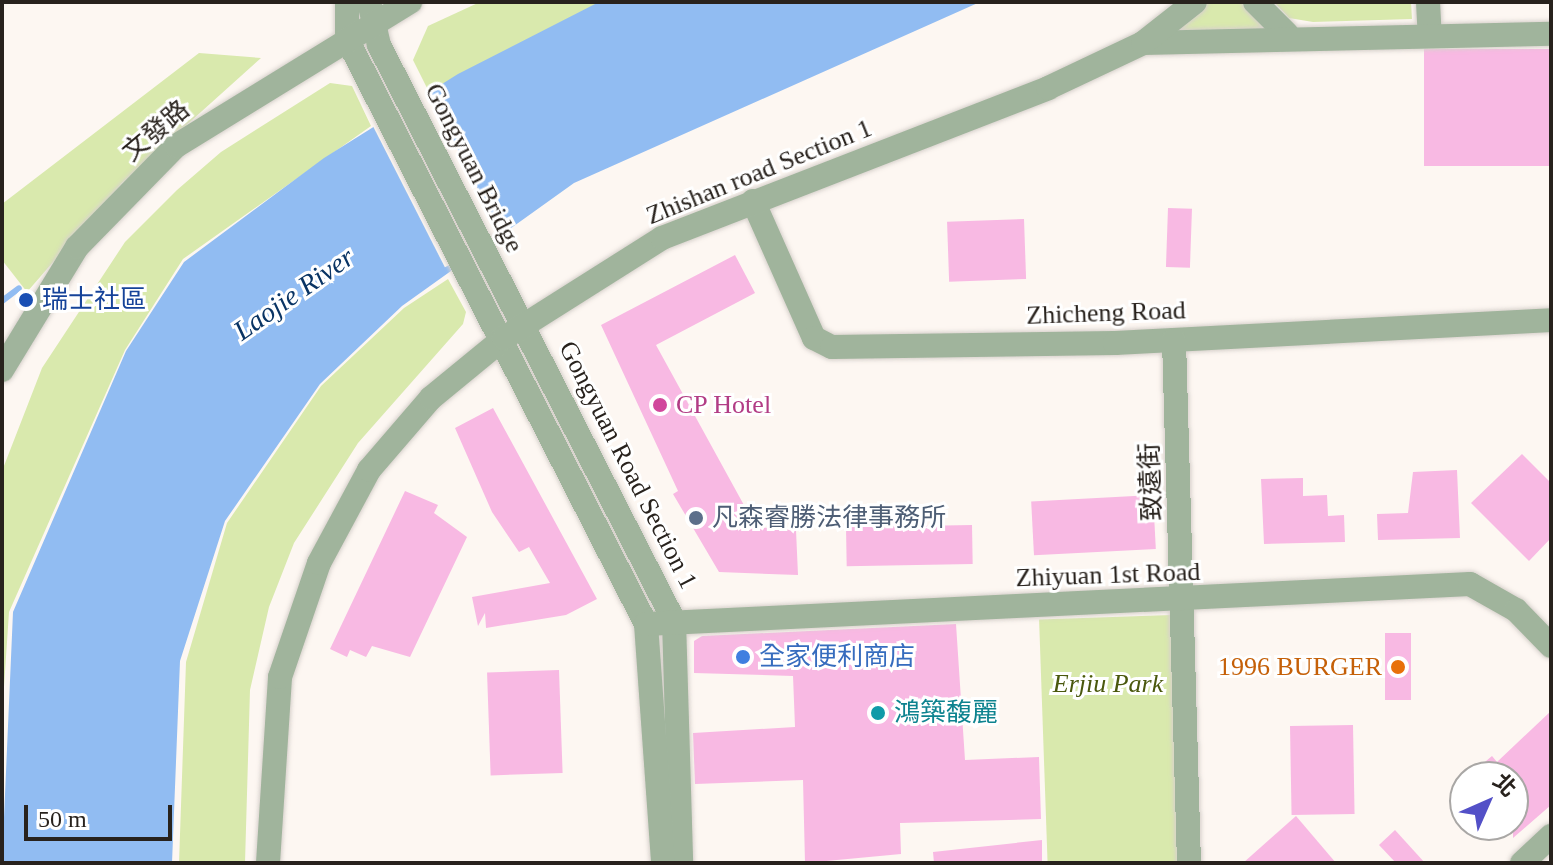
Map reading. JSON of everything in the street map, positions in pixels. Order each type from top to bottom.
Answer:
[{"type":"street","points":[[347,2],[347,39],[383,74]]},
{"type":"street","name":"文發路","points":[[2,370],[77,247],[118,202],[195,132],[347,39],[371,14],[410,2]]},
{"type":"street","name":"Zhishan road Section 1","points":[[268,863],[280,677],[319,563],[369,470],[431,398],[504,338],[662,238],[1048,88],[1143,43],[1195,2]]},
{"type":"street","points":[[1255,2],[1287,34]]},
{"type":"street","points":[[1428,2],[1430,35]]},
{"type":"street","points":[[371,14],[383,74]]},
{"type":"street","points":[[1143,43],[1287,34],[1551,34]]},
{"type":"street","name":"Gongyuan Bridge","points":[[383,74],[496,297]]},
{"type":"street","name":"Zhicheng Road","points":[[753,201],[814,338],[832,347],[1174,340],[1551,320]]},
{"type":"street","name":"Gongyuan Road Section 1","points":[[496,297],[525,324],[674,621],[681,863]]},
{"type":"street","name":"Gongyuan Road Section 1","points":[[496,297],[504,338],[646,624],[663,863]]},
{"type":"street","name":"致遠街","points":[[1174,340],[1189,863]]},
{"type":"street","name":"Zhiyuan 1st Road","points":[[646,624],[1470,584],[1516,610],[1551,646]]},
{"type":"street","points":[[1522,863],[1551,836]]},
{"type":"green space","points":[[480,2],[601,2],[431,96],[413,60],[428,26]]},
{"type":"green space","points":[[1195,2],[1255,2],[1287,34],[1143,43]]},
{"type":"green space","points":[[1274,2],[1411,2],[1412,19],[1313,22],[1289,18]]},
{"type":"green space","points":[[199,53],[261,58],[122,183],[27,292],[2,260],[2,204]]},
{"type":"green space","points":[[330,83],[352,86],[371,126],[183,259],[125,350],[9,612],[2,717],[2,471],[42,368],[125,242],[177,190],[221,152]]},
{"type":"green space","points":[[448,279],[466,312],[463,324],[358,443],[294,543],[269,607],[250,690],[245,863],[179,863],[186,662],[227,523],[321,386],[404,308]]},
{"type":"green space","name":"Erjiu Park","points":[[1171,615],[1180,863],[1048,863],[1039,620]]},
{"type":"water","name":"Laojie River","points":[[599,2],[980,2],[574,183],[402,306],[320,384],[225,521],[180,661],[172,863],[2,863],[13,612],[126,351],[184,262],[324,158],[458,74]]},
{"type":"pier","points":[[427,89],[503,238],[445,267],[369,119]]},
{"type":"building","points":[[1424,49],[1551,49],[1551,166],[1424,166]]},
{"type":"building","points":[[1168,208],[1192,209],[1190,268],[1166,267]]},
{"type":"building","points":[[1024,219],[1026,279],[949,282],[947,222]]},
{"type":"building","points":[[735,255],[755,293],[656,345],[756,527],[796,530],[798,575],[719,572],[673,494],[678,491],[601,325]]},
{"type":"building","points":[[493,408],[597,599],[566,615],[486,628],[485,613],[478,626],[472,597],[550,583],[529,547],[519,552],[492,512],[455,428]]},
{"type":"building","points":[[1522,454],[1551,483],[1551,538],[1529,561],[1471,503]]},
{"type":"building","points":[[1457,470],[1460,538],[1378,540],[1377,514],[1408,513],[1413,472]]},
{"type":"building","points":[[1303,478],[1303,496],[1327,495],[1328,516],[1344,515],[1345,542],[1264,544],[1261,479]]},
{"type":"building","points":[[405,491],[438,505],[434,513],[467,537],[410,657],[372,646],[366,657],[350,650],[347,657],[330,649]]},
{"type":"building","points":[[1153,495],[1156,549],[1034,555],[1031,501]]},
{"type":"building","points":[[972,525],[973,564],[847,566],[846,527]]},
{"type":"building","points":[[956,624],[965,760],[1039,757],[1041,819],[900,823],[901,854],[805,863],[803,780],[695,784],[693,733],[795,727],[793,676],[694,673],[694,641],[702,636]]},
{"type":"building","name":"1996 BURGER","points":[[1385,633],[1411,633],[1411,700],[1385,700]]},
{"type":"building","points":[[559,670],[563,773],[491,775],[487,673]]},
{"type":"building","points":[[1551,711],[1551,805],[1529,824],[1529,761],[1498,761]]},
{"type":"building","points":[[1353,725],[1355,814],[1292,815],[1290,726]]},
{"type":"building","points":[[1296,816],[1336,863],[1243,863]]},
{"type":"building","points":[[1395,830],[1425,863],[1396,863],[1379,845]]},
{"type":"building","points":[[1042,840],[1042,863],[934,863],[933,852]]},
{"type":"waterway","points":[[2,301],[19,288]]},
{"type":"place","name":"瑞士社區","points":[[26,300]]},
{"type":"place","name":"CP Hotel","points":[[660,405]]},
{"type":"place","name":"凡森睿勝法律事務所","points":[[696,518]]},
{"type":"place","name":"全家便利商店","points":[[743,657]]},
{"type":"place","name":"1996 BURGER","points":[[1398,667]]},
{"type":"place","name":"鴻築馥麗","points":[[878,713]]}]
